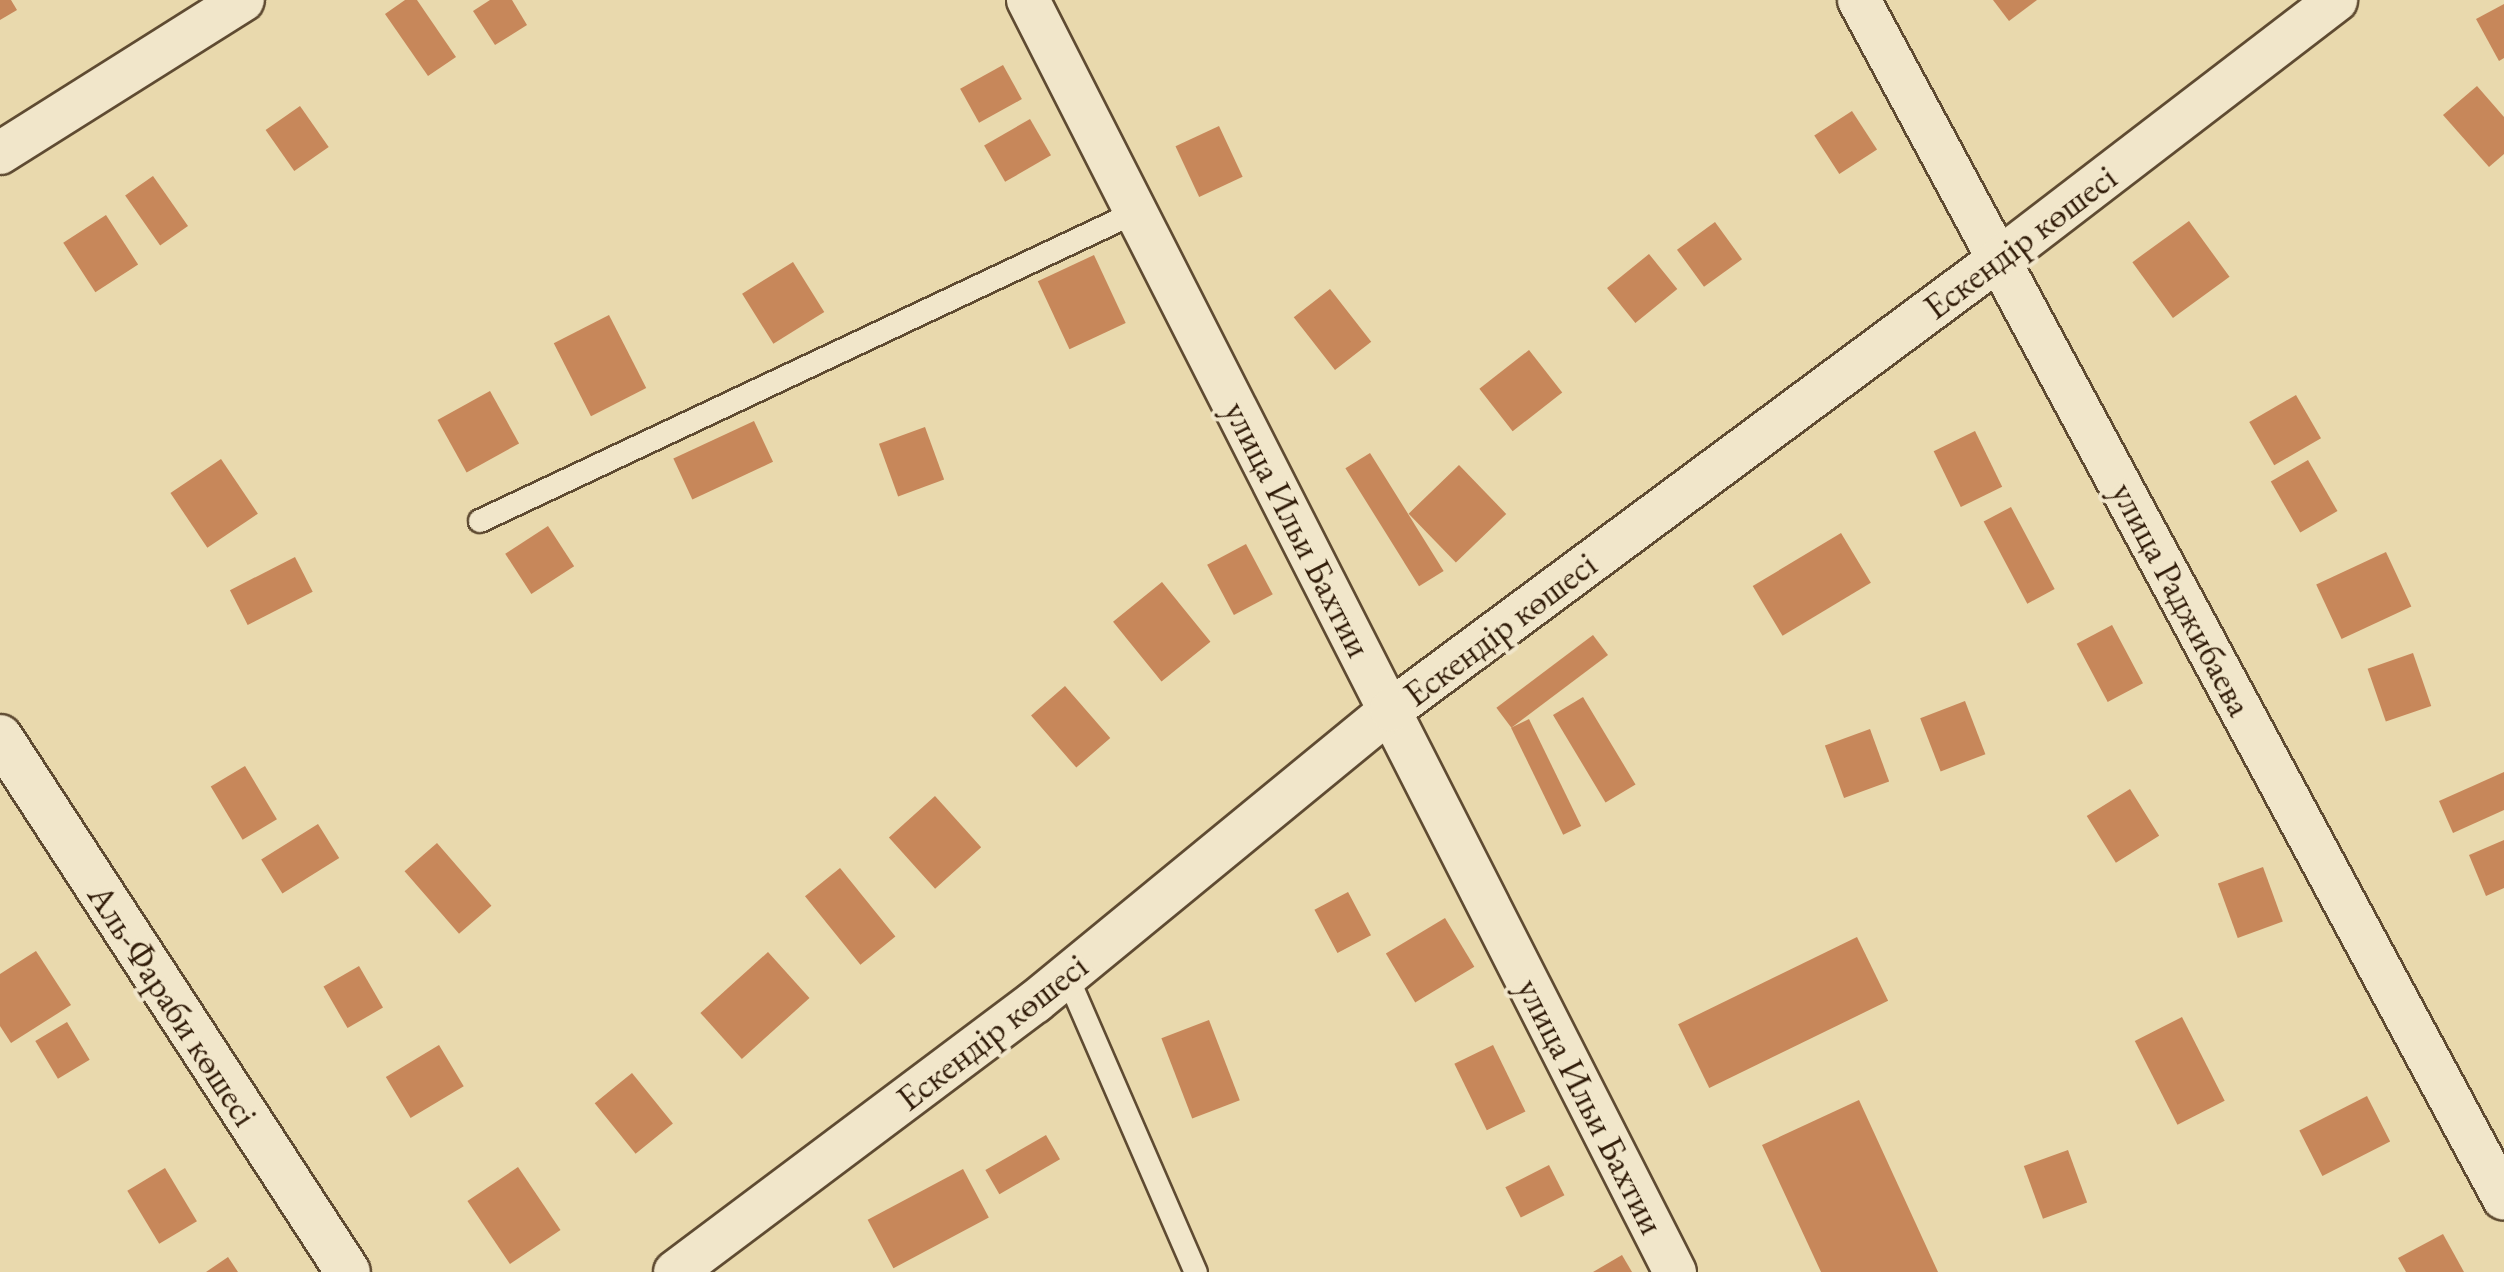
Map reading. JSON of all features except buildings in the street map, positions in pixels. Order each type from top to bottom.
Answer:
[{"type":"main road","name":"Аль-Фараби көшесі","points":[[0,737],[348,1272]]},
{"type":"street","points":[[0,153],[243,0]]},
{"type":"street","name":"улица Ильи Бахтии","points":[[1028,0],[1675,1272]]},
{"type":"street","name":"улица Раджибаева","points":[[1859,0],[2504,1199]]},
{"type":"street","name":"Ескендір көшесі","points":[[675,1272],[1067,976],[1391,710],[1999,259],[2336,0]]},
{"type":"lane","points":[[480,521],[1136,212]]},
{"type":"lane","points":[[1067,976],[1196,1272]]}]
